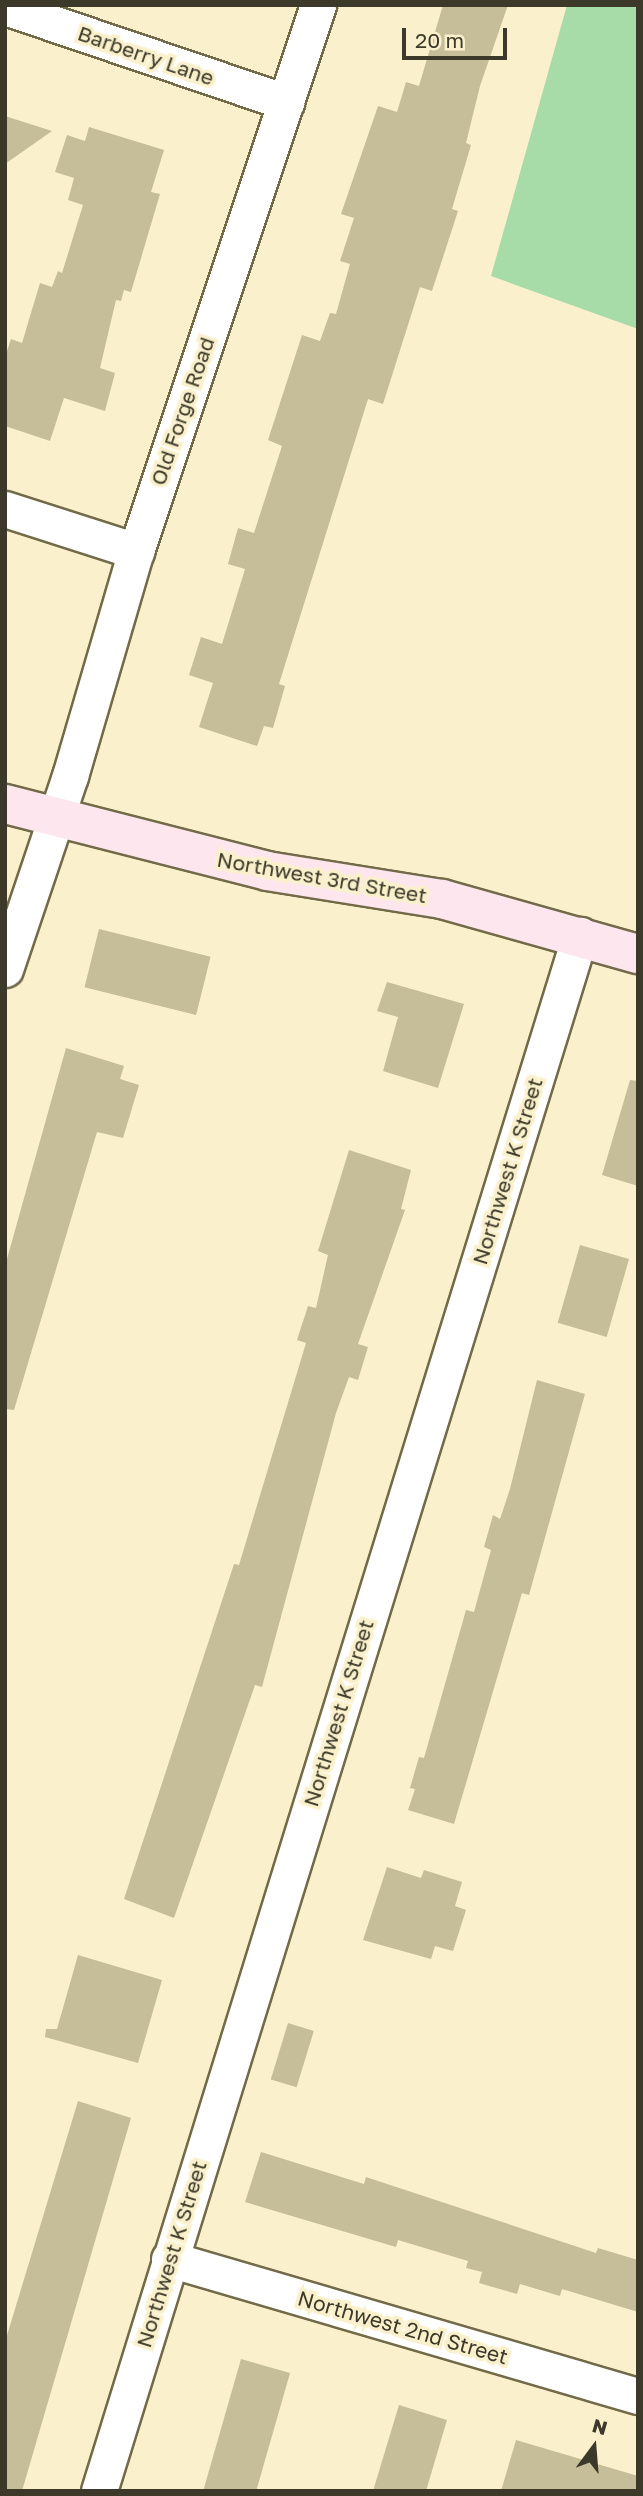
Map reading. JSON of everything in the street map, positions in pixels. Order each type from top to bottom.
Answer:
[{"type":"street","name":"Old Forge Road","points":[[5,969],[54,820],[136,551],[318,5]]},
{"type":"street","name":"Barberry Lane","points":[[5,8],[286,102]]},
{"type":"street","points":[[5,509],[136,551]]},
{"type":"street","name":"Northwest 3rd Street","points":[[5,804],[54,820],[267,871],[442,899],[638,954]]},
{"type":"street","name":"Northwest K Street","points":[[99,2491],[580,936]]},
{"type":"street","name":"Northwest 2nd Street","points":[[169,2259],[638,2396]]},
{"type":"green space","points":[[567,5],[638,5],[638,329],[491,276]]},
{"type":"building","points":[[443,5],[508,5],[480,86],[466,143],[471,145],[452,209],[458,211],[432,291],[420,287],[383,404],[368,399],[279,684],[285,686],[273,728],[264,726],[257,746],[199,727],[213,683],[189,675],[201,637],[222,644],[245,569],[228,564],[238,528],[254,533],[282,446],[268,440],[302,335],[320,341],[330,313],[336,314],[350,264],[340,261],[354,218],[341,214],[378,106],[397,112],[406,82],[419,86]]},
{"type":"building","points":[[5,116],[52,131],[5,164]]},
{"type":"building","points":[[89,127],[164,150],[151,192],[160,194],[131,292],[124,290],[121,301],[116,300],[100,368],[115,373],[105,411],[64,398],[50,441],[5,426],[5,357],[11,339],[22,343],[40,283],[52,287],[58,271],[62,273],[83,205],[68,200],[74,178],[55,172],[67,135],[85,141]]},
{"type":"building","points":[[99,929],[211,957],[196,1015],[84,987]]},
{"type":"building","points":[[387,982],[464,1004],[438,1088],[383,1071],[398,1017],[377,1011]]},
{"type":"building","points":[[66,1048],[124,1066],[120,1079],[139,1085],[123,1138],[97,1132],[14,1410],[5,1409],[5,1266]]},
{"type":"building","points":[[630,1080],[638,1081],[638,1186],[602,1175]]},
{"type":"building","points":[[349,1150],[411,1170],[401,1209],[405,1210],[358,1344],[368,1347],[358,1380],[349,1377],[336,1413],[262,1687],[255,1685],[174,1918],[124,1899],[234,1564],[239,1565],[306,1343],[297,1340],[308,1306],[316,1308],[328,1255],[318,1251]]},
{"type":"building","points":[[580,1245],[629,1259],[607,1337],[558,1323]]},
{"type":"building","points":[[537,1380],[585,1394],[529,1595],[522,1593],[454,1824],[408,1810],[415,1789],[410,1788],[419,1757],[424,1758],[466,1610],[474,1612],[491,1550],[484,1547],[493,1515],[500,1519],[510,1489]]},
{"type":"building","points":[[387,1867],[421,1878],[424,1870],[462,1882],[455,1906],[466,1910],[453,1951],[435,1946],[431,1959],[363,1940]]},
{"type":"building","points":[[78,1955],[162,1980],[138,2063],[45,2037],[46,2029],[57,2029]]},
{"type":"building","points":[[288,2023],[314,2031],[297,2087],[271,2079]]},
{"type":"building","points":[[78,2101],[131,2118],[22,2491],[5,2491],[5,2342]]},
{"type":"building","points":[[261,2152],[364,2184],[366,2177],[596,2253],[598,2248],[638,2260],[638,2312],[562,2289],[560,2296],[520,2284],[517,2294],[479,2283],[482,2272],[466,2268],[468,2261],[398,2240],[396,2247],[245,2202]]},
{"type":"building","points":[[241,2359],[290,2373],[256,2491],[203,2491]]},
{"type":"building","points":[[399,2405],[447,2420],[426,2491],[373,2491]]},
{"type":"building","points":[[516,2440],[638,2476],[638,2491],[501,2491]]}]
